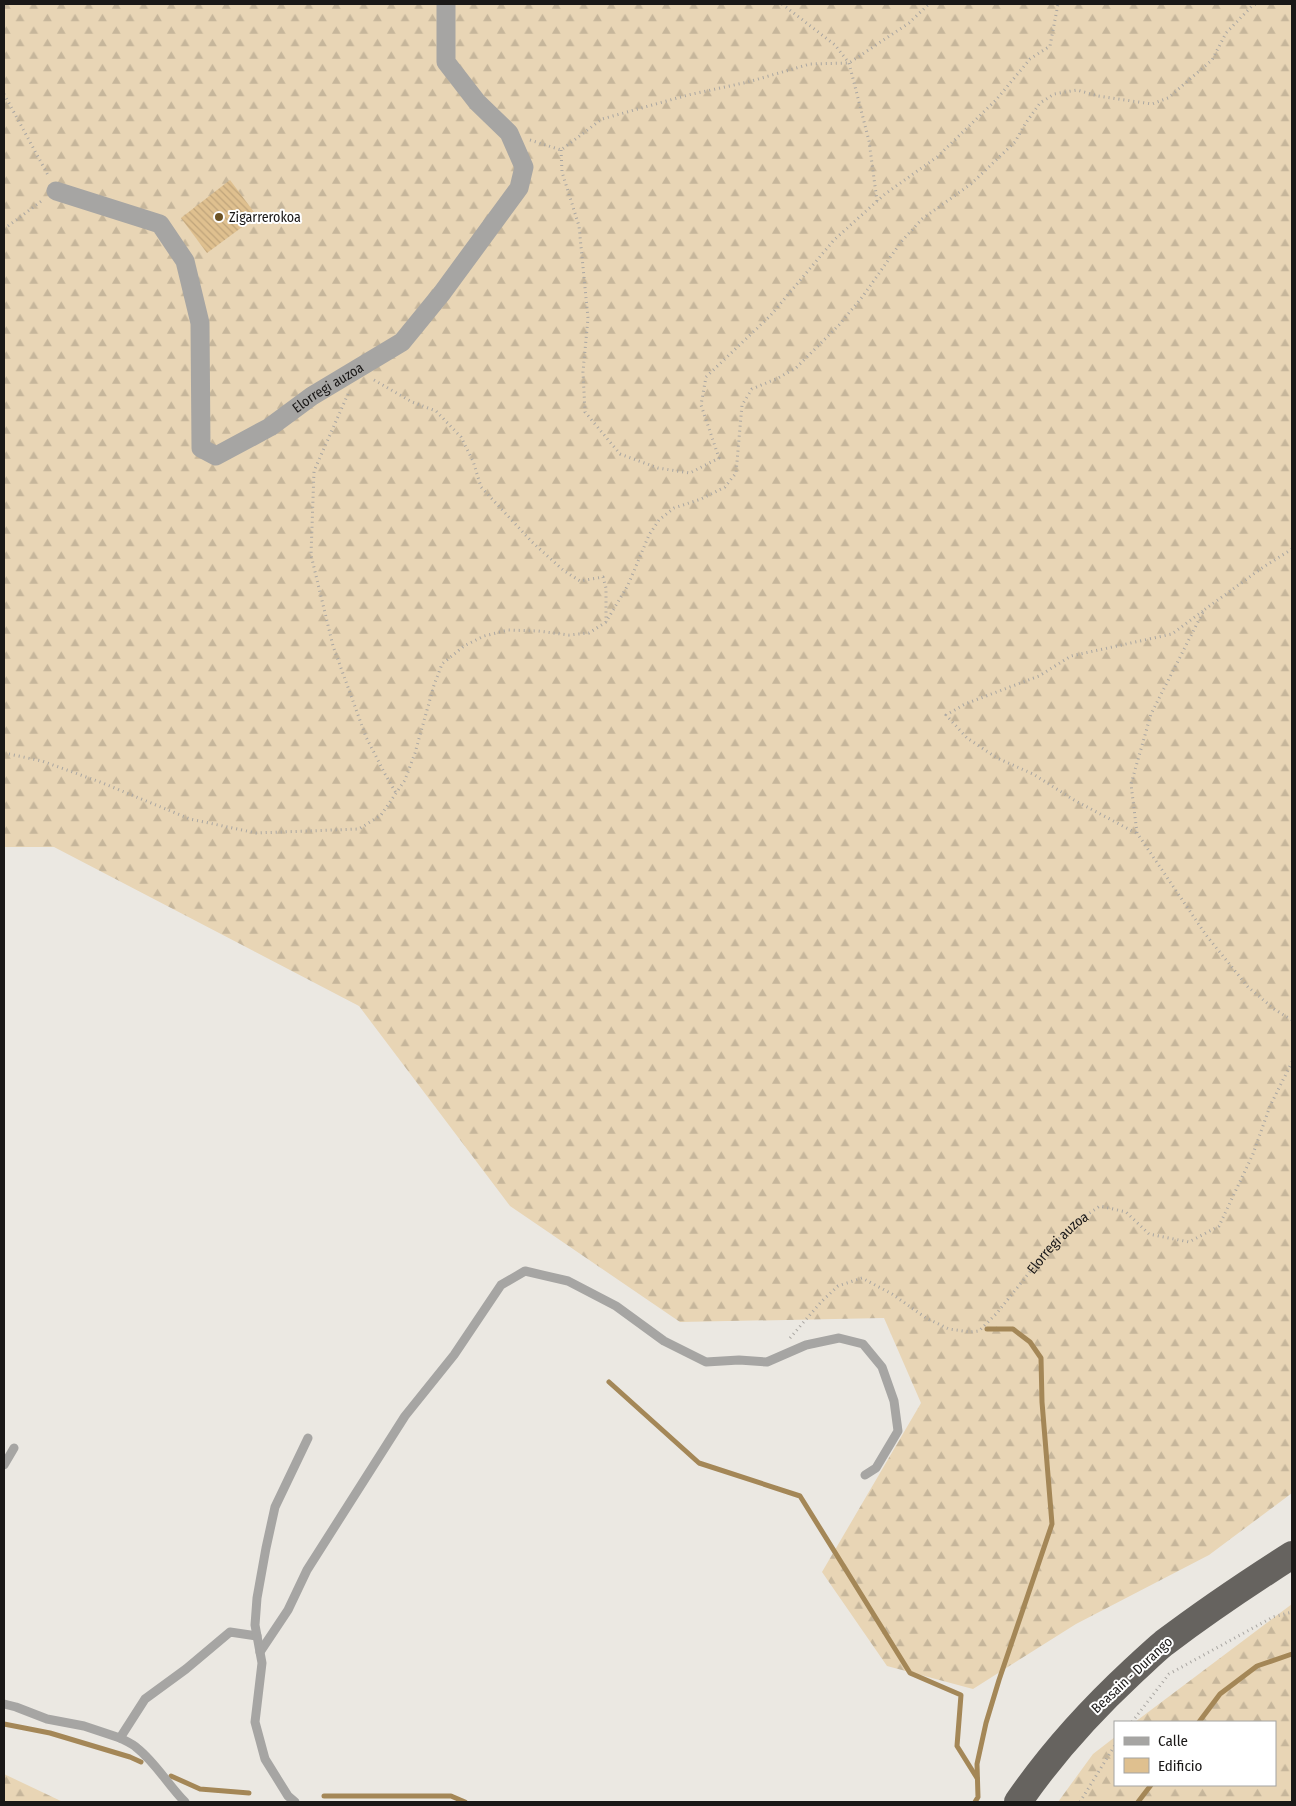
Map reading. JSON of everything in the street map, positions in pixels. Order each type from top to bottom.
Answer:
[{"type":"highway","name":"Beasain - Durango","points":[[1018,1802],[1038,1773],[1074,1731],[1116,1687],[1163,1644],[1253,1580],[1292,1555]]},
{"type":"street","name":"Elorregi auzoa","points":[[56,191],[160,224],[185,261],[200,323],[200,448],[216,456],[270,428],[312,396],[402,342],[442,293],[519,188],[524,167],[508,133],[477,102],[446,62],[446,4]]},
{"type":"lane","points":[[260,1652],[288,1610],[307,1570],[405,1416],[454,1355],[501,1285],[525,1271],[568,1281],[616,1306],[664,1341],[706,1362],[739,1360],[767,1362],[806,1345],[839,1338],[863,1344],[882,1367],[894,1401],[898,1431],[876,1468],[865,1475]]},
{"type":"lane","points":[[295,1802],[288,1796],[264,1760],[255,1722],[262,1663],[255,1625],[257,1598],[276,1507],[308,1438]]},
{"type":"lane","points":[[4,1465],[14,1448]]},
{"type":"lane","points":[[120,1738],[145,1699],[186,1669],[230,1632],[257,1636]]},
{"type":"lane","points":[[4,1704],[47,1719],[84,1726],[120,1738],[137,1748],[185,1802]]},
{"type":"path","points":[[782,4],[835,45],[850,63],[869,141],[877,200]]},
{"type":"path","points":[[562,150],[602,119],[688,95],[748,82],[810,64],[850,63],[909,23],[929,4]]},
{"type":"path","points":[[562,150],[562,172],[579,226],[588,318],[583,372],[585,412],[620,454],[666,469],[690,473],[718,458],[701,405],[706,377],[770,316],[834,240],[877,200],[937,157],[996,100],[1030,59],[1050,46],[1058,4]]},
{"type":"path","points":[[4,753],[50,764],[100,782],[190,819],[256,833],[359,829],[381,815],[405,780],[442,664],[464,646],[484,636],[508,630],[569,635],[589,633],[606,622],[628,585],[649,535],[659,520],[674,508],[725,488],[736,473],[742,405],[752,389],[796,368],[839,324],[863,296],[901,242],[922,219],[971,184],[1015,142],[1024,124],[1040,102],[1054,94],[1077,90],[1098,96],[1152,104],[1168,98],[1212,60],[1226,33],[1256,4]]},
{"type":"path","points":[[4,94],[56,191],[4,229]]},
{"type":"path","points":[[508,133],[562,150]]},
{"type":"path","points":[[396,793],[384,774],[366,737],[337,655],[311,556],[314,471],[359,367],[368,377],[436,412],[449,424],[461,437],[473,461],[481,487],[532,542],[563,570],[580,581],[603,576],[606,588],[606,622]]},
{"type":"path","points":[[1137,833],[1074,800],[1033,774],[997,758],[967,738],[946,715],[965,704],[1039,676],[1071,656],[1172,634],[1262,568],[1292,549]]},
{"type":"path","points":[[1204,610],[1151,714],[1131,784],[1137,833],[1206,935],[1248,986],[1274,1009],[1292,1020]]},
{"type":"path","name":"Elorregi auzoa","points":[[778,1357],[787,1341],[821,1302],[838,1286],[862,1278],[892,1294],[926,1318],[949,1329],[970,1332],[979,1331],[997,1312],[1048,1249],[1076,1222],[1100,1206],[1126,1212],[1149,1234],[1189,1242],[1219,1226],[1253,1154],[1270,1106],[1292,1062]]},
{"type":"path","points":[[1133,1721],[1169,1674],[1273,1617],[1292,1612]]},
{"type":"path","points":[[1080,1802],[1114,1747]]},
{"type":"green space","points":[[4,4],[1292,4],[1292,1493],[1209,1555],[1076,1624],[973,1689],[887,1666],[822,1572],[921,1403],[884,1318],[680,1322],[510,1206],[359,1006],[54,847],[4,847]]},
{"type":"green space","points":[[1292,1604],[1292,1802],[1058,1802],[1093,1754],[1114,1738],[1114,1786],[1276,1786],[1276,1721],[1136,1721]]},
{"type":"green space","points":[[4,1774],[63,1802],[4,1802]]},
{"type":"building","name":"Zigarrerokoa","points":[[230,180],[257,216],[207,253],[181,218]]},
{"type":"waterway","points":[[975,1802],[978,1797],[977,1764],[986,1723],[1052,1524],[1042,1402],[1041,1358],[1030,1342],[1013,1329],[987,1329]]},
{"type":"waterway","points":[[609,1382],[699,1463],[800,1496],[910,1673],[961,1695],[957,1746],[977,1778]]},
{"type":"waterway","points":[[1200,1721],[1220,1694],[1257,1666],[1292,1654]]},
{"type":"waterway","points":[[4,1724],[50,1733],[141,1762]]},
{"type":"waterway","points":[[171,1776],[200,1789],[249,1793]]},
{"type":"waterway","points":[[1138,1802],[1150,1786]]},
{"type":"waterway","points":[[324,1796],[451,1796],[465,1802]]},
{"type":"place","name":"Zigarrerokoa","points":[[219,217]]}]
